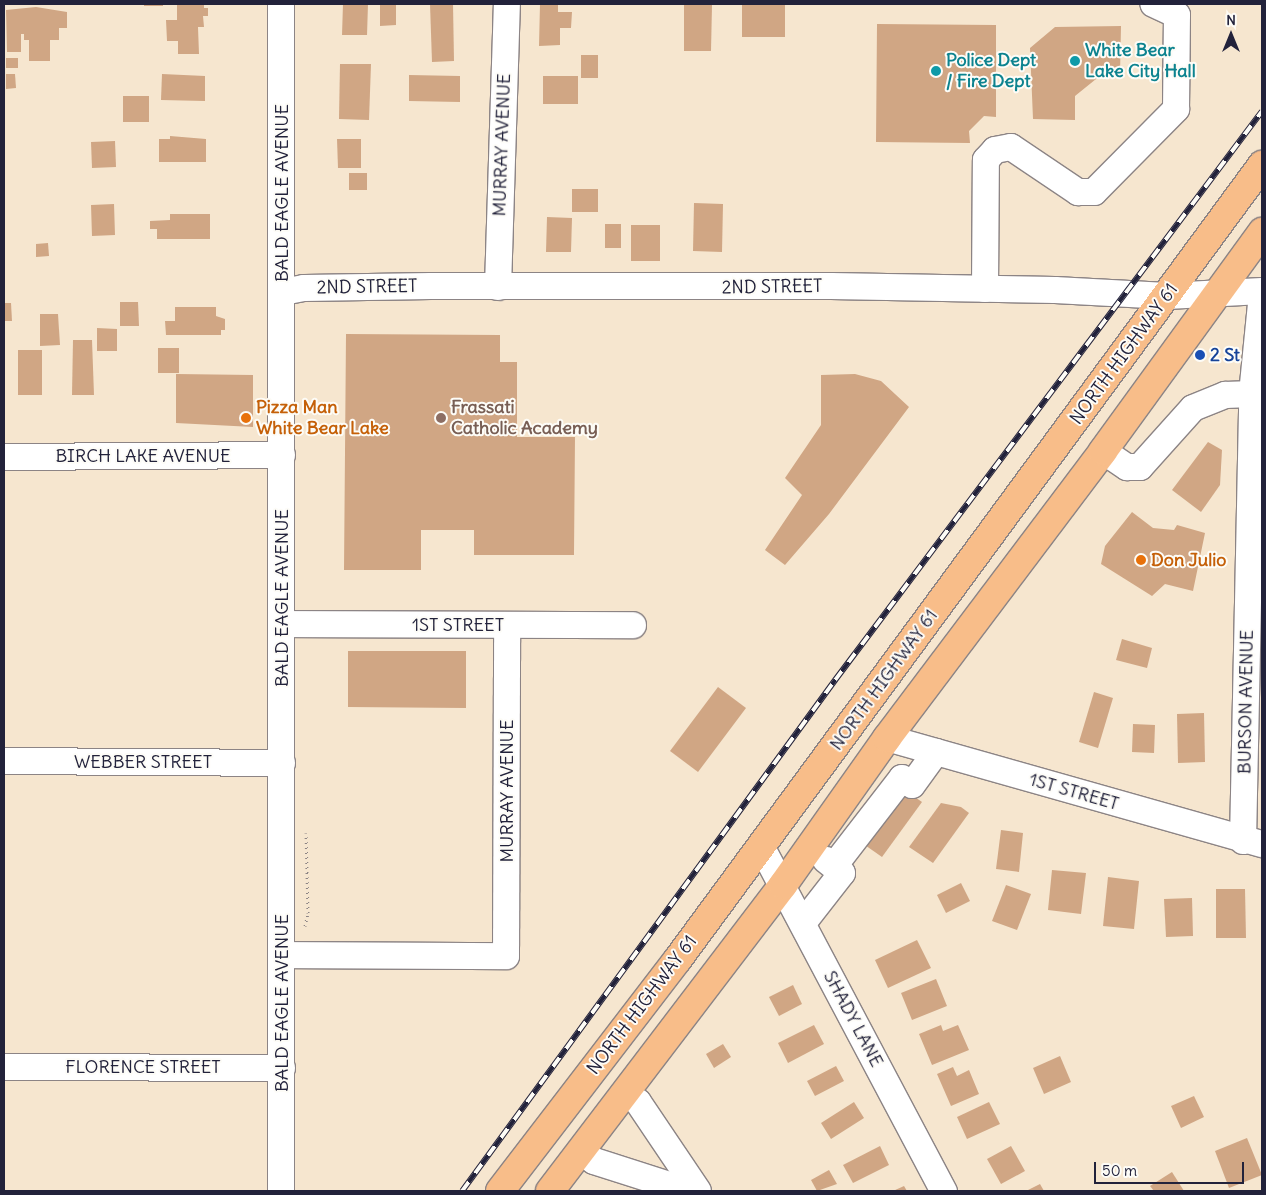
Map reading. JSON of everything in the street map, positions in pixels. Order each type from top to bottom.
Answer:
[{"type":"main road","name":"NORTH HIGHWAY 61","points":[[500,1191],[761,846],[1262,165]]},
{"type":"main road","name":"NORTH HIGHWAY 61","points":[[550,1191],[783,885],[887,738],[1103,451],[1262,232]]},
{"type":"street","name":"BALD EAGLE AVENUE","points":[[281,4],[283,292],[281,1191]]},
{"type":"street","name":"MURRAY AVENUE","points":[[498,287],[507,4]]},
{"type":"street","points":[[985,288],[986,160],[995,150],[1011,147],[1078,192],[1094,192],[1176,110],[1178,15],[1153,4]]},
{"type":"street","name":"2ND STREET","points":[[283,292],[304,288],[498,287],[985,288],[1167,296],[1262,292]]},
{"type":"street","name":"BURSON AVENUE","points":[[1253,842],[1252,394],[1262,292]]},
{"type":"street","points":[[1103,451],[1127,467],[1140,467],[1193,408],[1225,395],[1252,394]]},
{"type":"street","name":"BIRCH LAKE AVENUE","points":[[4,457],[282,455]]},
{"type":"street","name":"1ST STREET","points":[[282,624],[633,625]]},
{"type":"street","name":"MURRAY AVENUE","points":[[282,955],[506,956],[508,625]]},
{"type":"street","name":"1ST STREET","points":[[887,738],[1253,842]]},
{"type":"street","points":[[834,866],[902,778],[912,785],[936,752]]},
{"type":"street","name":"WEBBER STREET","points":[[4,761],[282,763]]},
{"type":"street","name":"SHADY LANE","points":[[761,846],[944,1191]]},
{"type":"street","points":[[802,923],[842,873],[810,847]]},
{"type":"street","name":"FLORENCE STREET","points":[[4,1067],[282,1068]]},
{"type":"street","points":[[625,1093],[638,1102],[698,1191]]},
{"type":"street","points":[[581,1151],[594,1160],[688,1191]]},
{"type":"building","points":[[144,4],[163,4],[163,6],[144,6]]},
{"type":"building","points":[[177,4],[204,4],[204,8],[208,8],[208,16],[203,16],[204,27],[198,27],[199,54],[178,54],[178,41],[167,41],[166,20],[177,20]]},
{"type":"building","points":[[343,4],[368,4],[367,35],[342,35]]},
{"type":"building","points":[[380,4],[396,4],[396,25],[380,26]]},
{"type":"building","points":[[430,4],[453,4],[454,61],[432,62]]},
{"type":"building","points":[[540,4],[558,4],[558,12],[572,12],[571,28],[560,28],[560,45],[539,46]]},
{"type":"building","points":[[742,4],[785,4],[785,37],[742,37]]},
{"type":"building","points":[[684,5],[712,5],[711,51],[684,51]]},
{"type":"building","points":[[36,7],[67,12],[67,28],[59,28],[59,40],[50,40],[50,61],[29,61],[29,40],[24,40],[24,34],[21,34],[21,52],[7,52],[6,10]]},
{"type":"building","name":"Police Dept / Fire Dept","points":[[877,24],[996,25],[996,117],[984,116],[969,131],[970,143],[876,142]]},
{"type":"building","name":"White Bear Lake City Hall","points":[[1121,26],[1120,75],[1101,75],[1075,96],[1075,120],[1033,119],[1030,48],[1055,27]]},
{"type":"building","points":[[581,55],[598,55],[598,78],[581,78]]},
{"type":"building","points":[[6,58],[18,58],[18,68],[6,68]]},
{"type":"building","points":[[340,64],[371,64],[369,120],[339,119]]},
{"type":"building","points":[[6,74],[15,74],[16,88],[6,89]]},
{"type":"building","points":[[162,74],[205,76],[205,101],[161,100]]},
{"type":"building","points":[[409,75],[460,76],[460,102],[409,101]]},
{"type":"building","points":[[543,76],[578,76],[578,104],[543,104]]},
{"type":"building","points":[[123,96],[149,96],[149,122],[123,122]]},
{"type":"building","points":[[170,136],[206,139],[206,162],[159,162],[159,139],[170,139]]},
{"type":"building","points":[[337,139],[361,139],[361,168],[338,168]]},
{"type":"building","points":[[115,141],[116,167],[92,168],[91,142]]},
{"type":"building","points":[[349,173],[367,173],[367,190],[349,190]]},
{"type":"building","points":[[572,189],[598,189],[598,212],[572,212]]},
{"type":"building","points":[[694,203],[723,204],[722,252],[693,251]]},
{"type":"building","points":[[114,204],[115,235],[92,236],[91,205]]},
{"type":"building","points":[[170,214],[210,214],[210,239],[157,239],[157,229],[150,229],[150,221],[170,220]]},
{"type":"building","points":[[547,217],[572,218],[571,252],[546,252]]},
{"type":"building","points":[[605,224],[621,224],[621,248],[605,248]]},
{"type":"building","points":[[631,225],[660,225],[660,261],[631,261]]},
{"type":"building","points":[[48,243],[49,256],[36,257],[36,244]]},
{"type":"building","points":[[120,302],[138,302],[139,326],[120,326]]},
{"type":"building","points":[[4,303],[11,303],[12,321],[4,321]]},
{"type":"building","points":[[175,307],[216,307],[216,316],[225,319],[225,330],[221,330],[221,335],[166,335],[165,321],[175,321]]},
{"type":"building","points":[[40,314],[58,314],[60,345],[40,346]]},
{"type":"building","points":[[97,328],[117,329],[117,351],[97,351]]},
{"type":"building","points":[[346,334],[500,335],[500,362],[517,362],[517,437],[575,437],[574,555],[474,555],[474,530],[421,530],[421,570],[344,570]]},
{"type":"building","points":[[73,340],[92,340],[94,395],[72,395]]},
{"type":"building","points":[[158,348],[179,348],[179,373],[158,373]]},
{"type":"building","points":[[18,350],[42,350],[42,395],[18,395]]},
{"type":"building","points":[[176,374],[253,375],[253,427],[176,423]]},
{"type":"building","points":[[855,374],[881,381],[909,407],[829,514],[785,565],[765,550],[802,495],[785,478],[821,425],[821,375]]},
{"type":"building","points":[[1208,442],[1222,450],[1220,485],[1201,512],[1172,490]]},
{"type":"building","points":[[1132,512],[1153,528],[1174,530],[1177,525],[1205,533],[1193,591],[1165,584],[1152,596],[1101,564],[1105,546]]},
{"type":"building","points":[[1122,639],[1152,648],[1147,668],[1116,660]]},
{"type":"building","points":[[348,651],[466,651],[466,708],[348,707]]},
{"type":"building","points":[[718,687],[746,708],[698,772],[670,751]]},
{"type":"building","points":[[1094,692],[1113,698],[1098,748],[1079,742]]},
{"type":"building","points":[[1204,713],[1205,762],[1178,763],[1177,714]]},
{"type":"building","points":[[1133,724],[1155,725],[1154,753],[1132,752]]},
{"type":"building","points":[[902,788],[922,802],[882,857],[862,843]]},
{"type":"building","points":[[941,803],[961,807],[969,813],[933,863],[909,847]]},
{"type":"building","points":[[1001,830],[1023,833],[1019,872],[996,869]]},
{"type":"building","points":[[1052,870],[1086,873],[1081,914],[1048,910]]},
{"type":"building","points":[[1108,877],[1139,881],[1134,929],[1103,926]]},
{"type":"building","points":[[961,883],[970,901],[946,913],[937,895]]},
{"type":"building","points":[[1006,885],[1031,894],[1017,930],[992,921]]},
{"type":"building","points":[[1216,889],[1245,889],[1246,938],[1216,938]]},
{"type":"building","points":[[1192,898],[1193,936],[1166,937],[1164,899]]},
{"type":"building","points":[[917,940],[931,968],[888,988],[875,960]]},
{"type":"building","points":[[936,979],[947,1006],[912,1020],[901,993]]},
{"type":"building","points":[[793,985],[802,1004],[779,1016],[769,997]]},
{"type":"building","points":[[814,1025],[824,1044],[788,1063],[778,1043]]},
{"type":"building","points":[[941,1025],[943,1031],[958,1025],[969,1050],[932,1065],[919,1034]]},
{"type":"building","points":[[723,1044],[731,1057],[714,1068],[706,1054]]},
{"type":"building","points":[[1060,1056],[1071,1082],[1044,1094],[1033,1068]]},
{"type":"building","points":[[836,1066],[844,1081],[815,1096],[807,1081]]},
{"type":"building","points":[[953,1067],[957,1076],[969,1070],[979,1094],[951,1106],[937,1074]]},
{"type":"building","points":[[1194,1096],[1204,1117],[1181,1128],[1171,1106]]},
{"type":"building","points":[[854,1102],[864,1118],[831,1139],[821,1123]]},
{"type":"building","points":[[989,1102],[1000,1124],[967,1139],[957,1117]]},
{"type":"building","points":[[1247,1138],[1262,1175],[1229,1188],[1215,1151]]},
{"type":"building","points":[[880,1146],[889,1165],[853,1183],[843,1165]]},
{"type":"building","points":[[1011,1146],[1025,1171],[1001,1184],[987,1159]]},
{"type":"building","points":[[829,1170],[837,1184],[817,1191],[811,1180]]},
{"type":"building","points":[[1172,1172],[1184,1191],[1154,1191],[1150,1186]]},
{"type":"building","points":[[1040,1184],[1044,1191],[1026,1191]]},
{"type":"building","points":[[904,1186],[907,1191],[893,1191]]},
{"type":"railway","points":[[462,1191],[835,680],[1262,111]]},
{"type":"place","name":"White Bear Lake City Hall","points":[[1075,61]]},
{"type":"place","name":"Police Dept / Fire Dept","points":[[936,71]]},
{"type":"place","name":"2 St","points":[[1200,355]]},
{"type":"place","name":"Pizza Man White Bear Lake","points":[[246,418]]},
{"type":"place","name":"Frassati Catholic Academy","points":[[441,418]]},
{"type":"place","name":"Don Julio","points":[[1141,560]]}]
